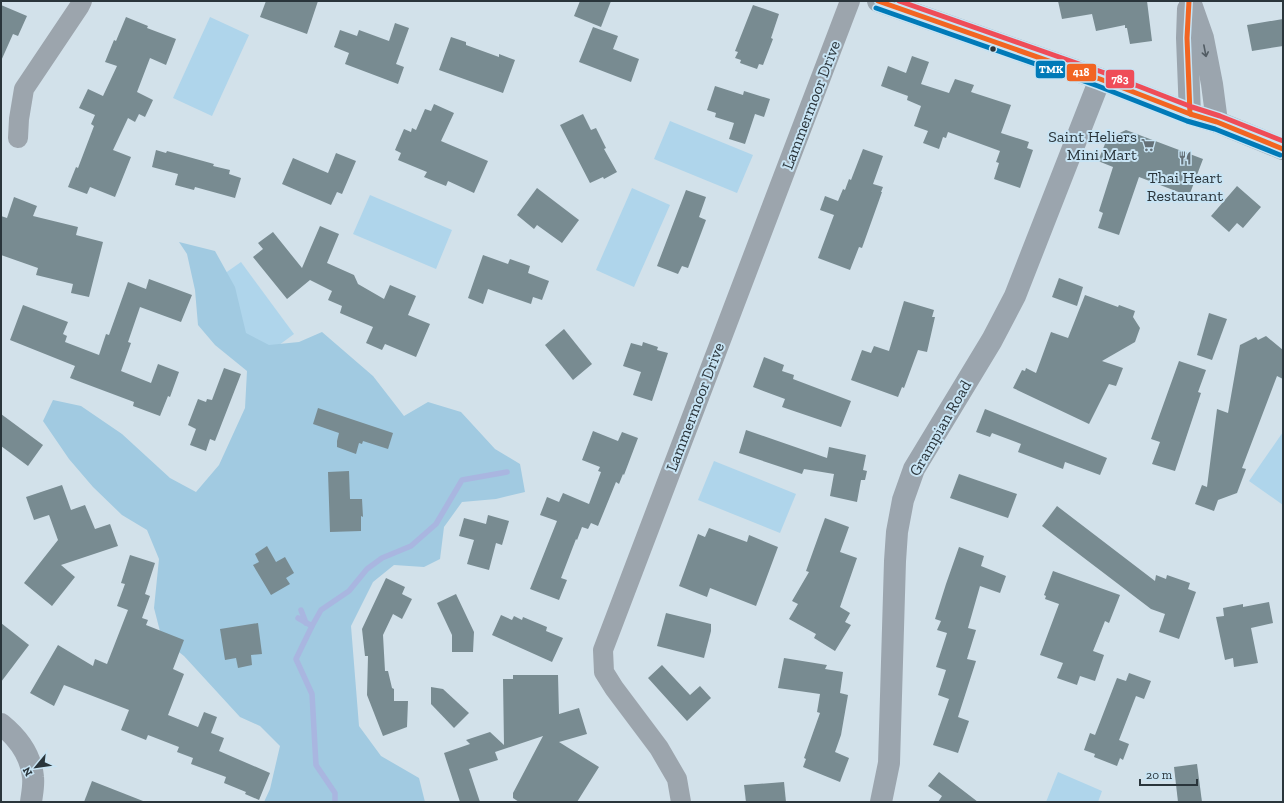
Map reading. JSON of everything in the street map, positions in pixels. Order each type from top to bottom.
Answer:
[{"type":"main road","points":[[878,1],[1100,79],[1190,114],[1217,122],[1283,149]]},
{"type":"street","points":[[18,138],[19,119],[24,89],[80,7],[82,1]]},
{"type":"street","name":"Lammermoor Drive","points":[[681,802],[677,779],[659,748],[614,688],[604,672],[603,650],[850,1]]},
{"type":"street","points":[[1189,1],[1187,38],[1190,114]]},
{"type":"street","points":[[1189,1],[1203,38],[1212,84],[1217,122]]},
{"type":"street","name":"Grampian Road","points":[[881,802],[889,762],[895,561],[903,500],[914,469],[992,340],[1015,296],[1100,79]]},
{"type":"street","points":[[1,724],[17,740],[30,763],[33,777],[30,802]]},
{"type":"shaded area","points":[[210,17],[249,35],[212,116],[173,98]]},
{"type":"shaded area","points":[[670,121],[753,155],[737,193],[654,159]]},
{"type":"shaded area","points":[[632,188],[670,205],[634,287],[596,270]]},
{"type":"shaded area","points":[[370,195],[452,230],[436,269],[353,234]]},
{"type":"shaded area","points":[[179,242],[215,251],[235,287],[246,333],[269,345],[299,342],[322,332],[373,376],[404,416],[428,402],[461,412],[495,449],[520,464],[525,492],[496,499],[462,502],[444,527],[440,559],[424,567],[394,565],[373,582],[351,626],[359,726],[381,756],[419,778],[425,802],[264,802],[270,789],[280,746],[260,726],[240,717],[184,656],[162,639],[154,608],[159,559],[147,530],[122,515],[93,487],[69,459],[43,421],[53,400],[81,406],[122,434],[170,478],[196,492],[219,465],[245,408],[247,371],[215,345],[198,325],[195,290],[187,254]]},
{"type":"shaded area","points":[[241,262],[294,334],[260,359],[207,286]]},
{"type":"shaded area","points":[[1283,432],[1283,505],[1249,481]]},
{"type":"shaded area","points":[[714,461],[796,494],[780,533],[698,500]]},
{"type":"shaded area","points":[[1058,772],[1102,791],[1098,802],[1046,802]]},
{"type":"building","points":[[266,1],[318,1],[307,34],[260,17]]},
{"type":"building","points":[[580,1],[611,1],[601,27],[574,16]]},
{"type":"building","points":[[1058,1],[1147,1],[1152,41],[1130,44],[1125,25],[1096,31],[1092,14],[1062,19]]},
{"type":"building","points":[[1,5],[27,16],[18,36],[13,34],[1,61]]},
{"type":"building","points":[[753,5],[779,14],[771,38],[773,39],[763,65],[759,64],[757,69],[740,63],[741,60],[735,58],[738,52],[735,51]]},
{"type":"building","points":[[126,17],[148,26],[147,28],[176,39],[166,65],[150,58],[137,92],[153,100],[145,117],[139,114],[135,122],[128,118],[113,150],[131,157],[115,197],[90,187],[87,194],[68,187],[76,167],[78,168],[94,126],[91,124],[95,115],[79,108],[88,89],[103,96],[117,66],[105,62]]},
{"type":"building","points":[[1283,19],[1283,46],[1252,51],[1247,25]]},
{"type":"building","points":[[395,23],[409,28],[396,64],[404,67],[398,84],[345,64],[349,53],[334,47],[340,30],[357,36],[359,30],[389,41]]},
{"type":"building","points":[[593,27],[618,36],[613,49],[639,59],[631,82],[579,62]]},
{"type":"building","points":[[451,37],[466,42],[466,45],[499,57],[499,54],[515,60],[503,93],[439,70]]},
{"type":"building","points":[[912,56],[929,62],[921,84],[949,93],[955,79],[974,85],[971,92],[1011,105],[1001,133],[1029,142],[1027,148],[1033,150],[1020,188],[994,179],[999,163],[996,162],[1000,151],[948,132],[946,138],[943,137],[939,149],[923,143],[928,131],[914,126],[921,106],[907,100],[908,96],[881,86],[888,66],[906,73]]},
{"type":"building","points":[[715,86],[743,95],[744,91],[770,99],[764,117],[755,114],[745,144],[729,139],[734,123],[715,117],[716,113],[707,110]]},
{"type":"building","points":[[434,104],[454,113],[441,141],[488,161],[474,193],[448,181],[446,186],[424,177],[427,172],[398,160],[401,153],[395,150],[404,129],[411,132],[412,128],[416,130],[425,109],[431,111]]},
{"type":"building","points":[[583,114],[591,130],[596,128],[606,148],[604,149],[617,172],[604,179],[603,177],[590,183],[560,125]]},
{"type":"building","points":[[1126,130],[1203,159],[1189,196],[1139,177],[1119,235],[1098,228],[1103,213],[1099,211],[1113,167],[1098,161],[1107,139]]},
{"type":"building","points":[[863,149],[883,156],[873,184],[883,187],[862,248],[859,247],[850,270],[818,258],[834,215],[820,210],[825,196],[838,201],[843,189],[845,190],[849,179],[851,180]]},
{"type":"building","points":[[156,150],[166,153],[167,151],[230,170],[229,174],[241,178],[235,198],[195,187],[194,190],[175,185],[178,174],[152,167]]},
{"type":"building","points":[[336,153],[356,161],[342,194],[337,192],[331,205],[282,184],[293,158],[328,173]]},
{"type":"building","points":[[1237,186],[1261,207],[1243,228],[1237,223],[1229,232],[1211,216]]},
{"type":"building","points":[[537,188],[579,220],[562,243],[537,225],[534,229],[517,215]]},
{"type":"building","points":[[686,190],[706,197],[699,217],[706,220],[688,268],[682,266],[678,274],[657,266]]},
{"type":"building","points":[[14,197],[37,206],[33,216],[78,227],[76,235],[103,242],[89,297],[71,293],[73,284],[36,275],[38,268],[1,255],[1,216],[7,218]]},
{"type":"building","points":[[320,226],[339,234],[327,263],[354,275],[358,284],[384,299],[390,285],[416,296],[408,315],[430,324],[416,357],[385,344],[382,350],[366,343],[373,327],[340,313],[342,306],[328,300],[332,291],[310,280],[287,299],[253,257],[263,249],[258,243],[273,232],[302,268]]},
{"type":"building","points":[[483,255],[508,264],[510,259],[530,266],[528,273],[549,281],[542,300],[533,297],[531,304],[488,289],[483,304],[468,298]]},
{"type":"building","points":[[1059,278],[1083,287],[1077,306],[1052,297]]},
{"type":"building","points":[[149,279],[192,295],[181,322],[140,307],[128,342],[131,343],[121,371],[151,383],[158,364],[179,372],[170,397],[168,396],[160,416],[133,406],[134,402],[70,378],[75,366],[10,340],[23,305],[68,322],[63,334],[67,336],[65,342],[99,355],[106,334],[109,335],[128,282],[146,289]]},
{"type":"building","points":[[1085,295],[1118,307],[1119,305],[1135,311],[1133,317],[1140,328],[1135,342],[1102,361],[1123,368],[1116,386],[1109,384],[1089,424],[1013,388],[1022,370],[1025,371],[1026,368],[1036,373],[1051,332],[1068,338]]},
{"type":"building","points":[[904,301],[934,310],[932,317],[935,317],[927,352],[918,350],[904,388],[902,387],[898,397],[851,380],[862,350],[871,353],[874,346],[889,351]]},
{"type":"building","points":[[1209,313],[1227,319],[1212,360],[1197,355]]},
{"type":"building","points":[[564,329],[592,364],[573,380],[545,345]]},
{"type":"building","points":[[1266,336],[1283,350],[1283,379],[1277,376],[1242,468],[1246,469],[1237,493],[1218,500],[1214,511],[1195,504],[1202,485],[1207,487],[1217,409],[1228,413],[1240,345],[1256,337],[1258,340]]},
{"type":"building","points":[[643,342],[658,347],[657,350],[668,353],[652,401],[633,395],[641,372],[623,366],[631,343],[642,346]]},
{"type":"building","points":[[764,357],[784,365],[782,371],[794,375],[793,379],[851,401],[841,427],[782,407],[785,399],[753,387]]},
{"type":"building","points":[[1179,361],[1206,370],[1198,392],[1201,393],[1175,471],[1152,464],[1160,442],[1151,439]]},
{"type":"building","points":[[224,368],[241,374],[215,441],[210,439],[206,451],[190,445],[196,429],[188,425],[198,399],[206,402],[207,399],[212,400]]},
{"type":"building","points":[[318,408],[393,433],[388,449],[363,441],[362,444],[359,443],[356,454],[337,447],[339,433],[313,424]]},
{"type":"building","points":[[985,409],[1107,458],[1100,475],[1065,462],[1063,469],[1018,452],[1021,444],[992,433],[990,437],[976,432]]},
{"type":"building","points":[[1,414],[43,445],[28,466],[1,446]]},
{"type":"building","points":[[746,430],[827,458],[829,447],[866,455],[863,470],[867,471],[865,480],[861,480],[857,502],[830,496],[834,474],[804,469],[802,474],[739,453]]},
{"type":"building","points":[[593,431],[618,441],[622,432],[638,438],[624,475],[623,474],[619,484],[616,482],[598,526],[591,523],[588,529],[582,527],[577,540],[576,539],[561,578],[567,580],[559,600],[530,589],[557,521],[540,515],[547,497],[559,502],[563,493],[589,504],[601,472],[598,471],[600,467],[582,460]]},
{"type":"building","points":[[349,471],[350,499],[362,499],[363,517],[361,516],[361,531],[330,532],[328,472]]},
{"type":"building","points":[[959,474],[1017,494],[1008,518],[950,498]]},
{"type":"building","points":[[62,485],[71,510],[85,505],[95,529],[110,524],[118,546],[61,565],[75,577],[52,606],[24,583],[58,540],[49,515],[34,520],[26,497]]},
{"type":"building","points":[[1057,506],[1155,581],[1156,575],[1166,579],[1167,575],[1190,583],[1188,589],[1196,592],[1179,639],[1159,632],[1165,614],[1151,609],[1042,526]]},
{"type":"building","points":[[488,515],[509,521],[502,545],[496,543],[489,570],[467,564],[474,540],[459,536],[464,518],[486,524]]},
{"type":"building","points":[[825,518],[849,527],[840,552],[857,558],[840,607],[850,613],[845,622],[851,625],[835,651],[814,638],[816,634],[789,619],[798,604],[792,601],[809,572],[806,571]]},
{"type":"building","points":[[709,528],[747,542],[749,535],[778,547],[756,606],[710,588],[707,597],[679,586],[698,534],[705,537]]},
{"type":"building","points":[[267,546],[276,562],[285,557],[294,573],[286,578],[290,584],[271,595],[253,565],[259,562],[255,554]]},
{"type":"building","points":[[959,547],[984,556],[981,566],[1006,576],[1000,593],[980,586],[968,628],[976,630],[967,659],[976,661],[958,717],[969,721],[958,753],[933,745],[949,699],[938,695],[946,670],[936,667],[947,633],[937,630],[941,621],[935,619]]},
{"type":"building","points":[[130,555],[155,563],[145,594],[150,596],[142,618],[148,620],[146,625],[184,640],[173,669],[184,674],[168,715],[198,727],[204,712],[217,717],[211,733],[224,738],[219,751],[270,773],[259,800],[245,794],[246,792],[224,783],[226,777],[191,764],[193,758],[177,752],[179,747],[148,735],[146,740],[121,730],[129,710],[64,685],[54,706],[30,693],[58,645],[93,666],[95,659],[107,664],[128,610],[117,606],[125,584],[121,583]]},
{"type":"building","points":[[1053,571],[1120,595],[1109,623],[1105,621],[1093,651],[1104,655],[1095,681],[1080,676],[1077,685],[1057,678],[1063,663],[1040,655],[1059,604],[1045,599],[1046,596],[1044,595]]},
{"type":"building","points":[[386,578],[405,587],[402,594],[412,599],[402,619],[393,614],[383,635],[385,671],[388,671],[392,688],[394,689],[394,701],[408,701],[407,727],[383,736],[367,695],[368,656],[365,656],[362,629]]},
{"type":"building","points":[[456,594],[474,632],[473,652],[452,652],[452,635],[437,603]]},
{"type":"building","points":[[1269,602],[1273,623],[1251,628],[1258,663],[1234,667],[1233,658],[1225,660],[1216,617],[1224,616],[1223,608],[1243,604],[1243,607]]},
{"type":"building","points":[[666,613],[711,624],[711,631],[704,658],[657,646]]},
{"type":"building","points":[[501,615],[512,620],[514,616],[522,620],[523,617],[547,627],[546,631],[563,638],[552,662],[492,635]]},
{"type":"building","points":[[1,623],[29,645],[1,682]]},
{"type":"building","points":[[258,623],[262,654],[251,655],[252,665],[238,668],[236,658],[225,660],[220,629]]},
{"type":"building","points":[[784,658],[827,665],[825,669],[843,672],[840,693],[848,695],[841,735],[835,752],[849,758],[840,782],[803,767],[806,759],[804,758],[820,713],[817,712],[820,694],[778,688]]},
{"type":"building","points":[[662,665],[690,695],[700,686],[711,698],[687,721],[648,678]]},
{"type":"building","points":[[1129,673],[1151,681],[1144,699],[1136,696],[1119,740],[1129,744],[1123,760],[1120,758],[1117,766],[1094,757],[1095,754],[1084,750],[1090,733],[1095,735],[1117,678],[1126,681]]},
{"type":"building","points":[[513,675],[558,675],[559,714],[579,708],[587,734],[559,742],[599,767],[577,802],[519,802],[513,798],[513,793],[543,736],[495,752],[498,760],[469,769],[480,802],[460,802],[444,753],[470,744],[466,740],[490,732],[504,745],[503,679],[513,679]]},
{"type":"building","points":[[431,687],[443,689],[469,713],[454,728],[431,704]]},
{"type":"building","points":[[1197,764],[1202,802],[1178,802],[1174,767]]},
{"type":"building","points":[[939,772],[978,802],[938,802],[942,796],[928,786]]},
{"type":"building","points":[[92,781],[143,801],[143,802],[84,802]]},
{"type":"building","points":[[784,782],[786,802],[746,802],[744,785]]},
{"type":"waterway","points":[[312,626],[321,610],[349,591],[367,569],[382,558],[411,546],[436,524],[462,480],[507,472]]},
{"type":"waterway","points":[[301,610],[306,623]]},
{"type":"waterway","points":[[298,618],[312,626],[296,659],[312,694],[316,765],[335,793],[335,802]]},
{"type":"transit line","name":"418","points":[[878,1],[1100,79],[1190,114],[1217,122],[1283,149]]},
{"type":"transit line","name":"783","points":[[899,1],[1102,72],[1283,141]]},
{"type":"transit line","name":"418","points":[[1189,1],[1187,38],[1190,114]]},
{"type":"transit line","name":"TMK","points":[[876,8],[1098,86],[1187,121],[1215,129],[1280,155]]},
{"type":"place","name":"Saint Heliers Mini Mart","points":[[1148,145]]},
{"type":"place","name":"Thai Heart Restaurant","points":[[1185,158]]}]
